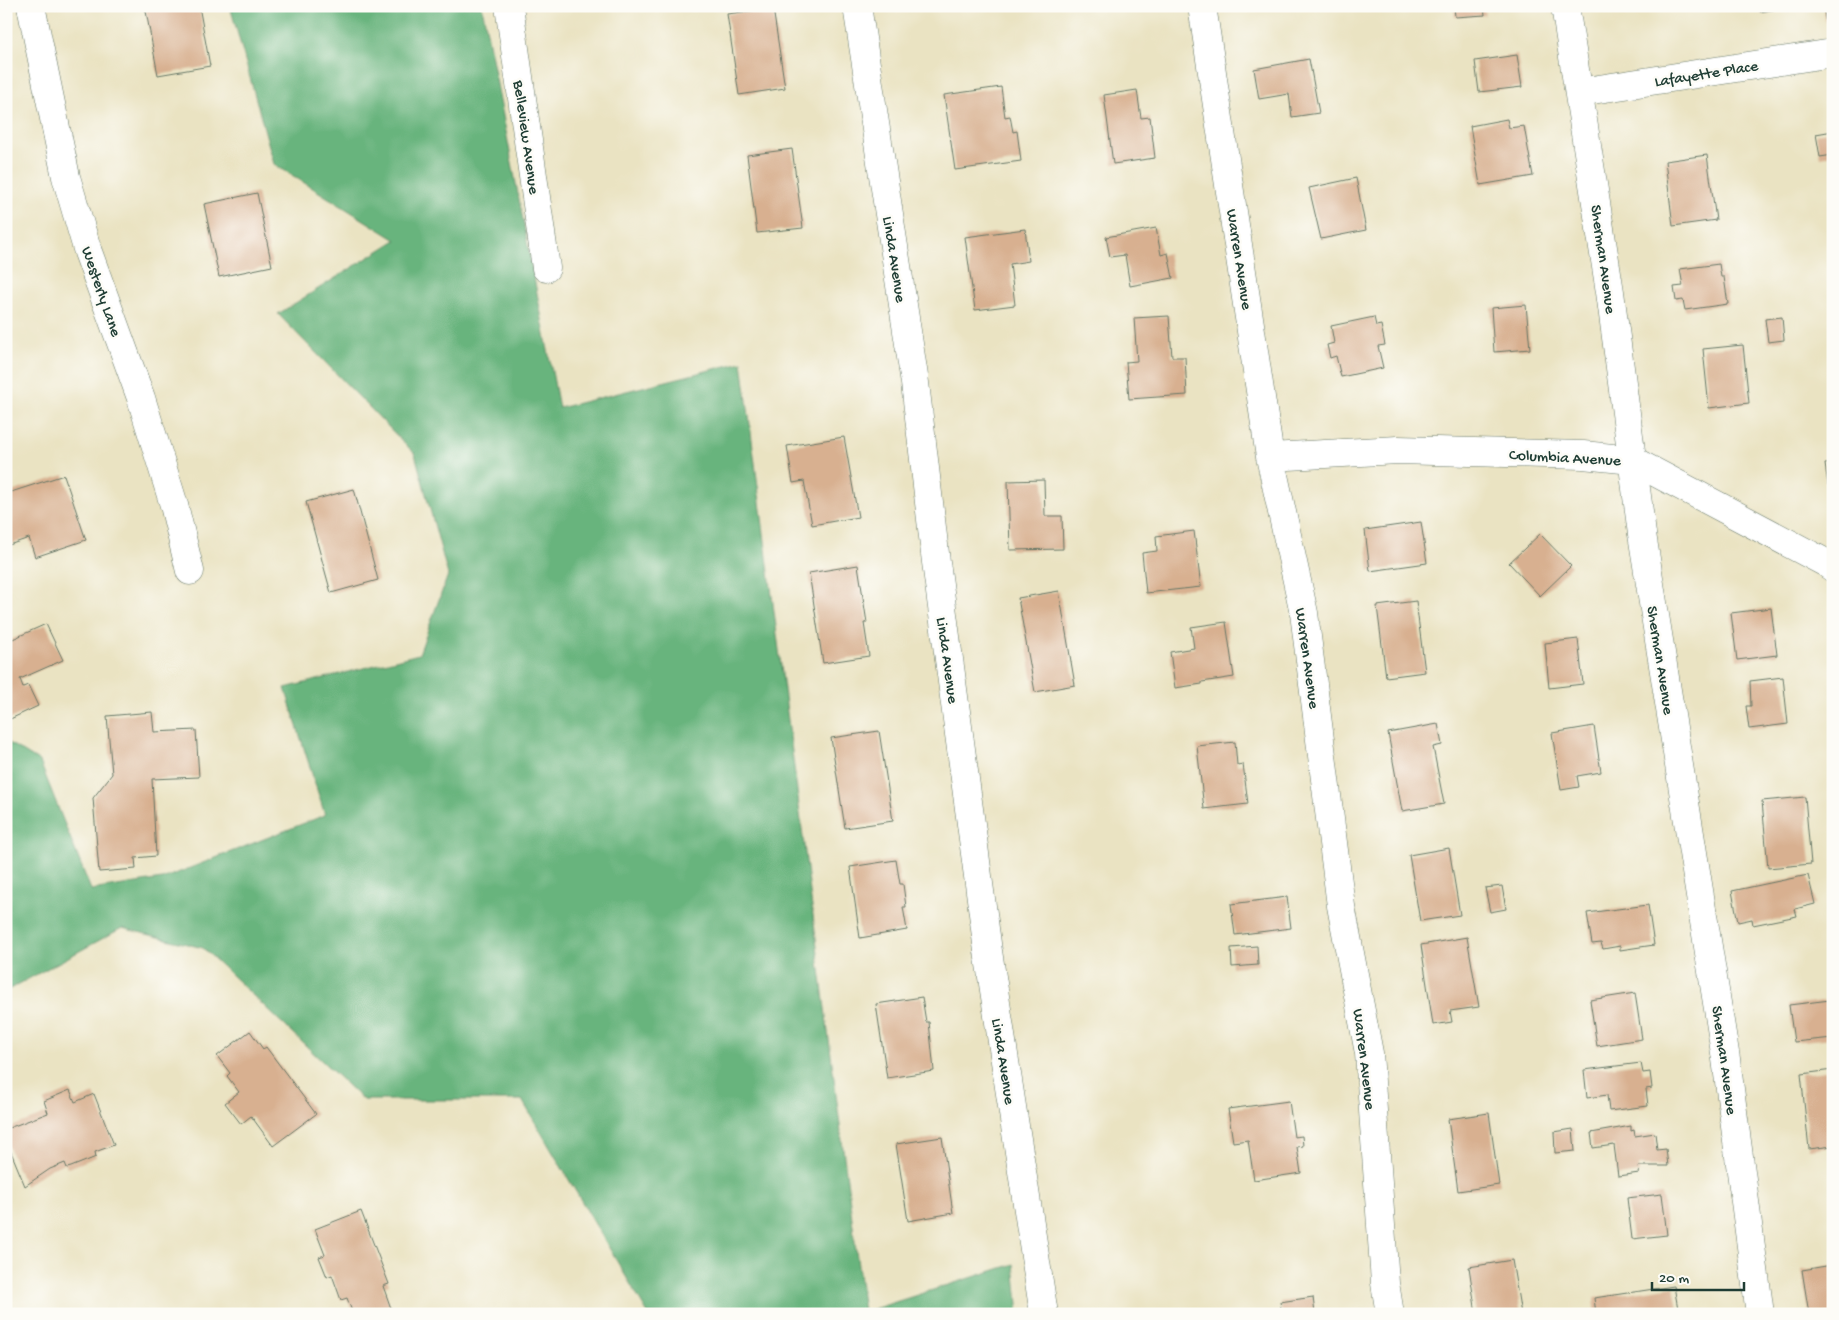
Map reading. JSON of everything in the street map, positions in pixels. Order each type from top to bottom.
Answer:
[{"type":"street","name":"Westerly Lane","points":[[31,6],[66,177],[88,252],[141,398],[174,505],[190,571]]},
{"type":"street","name":"Belleview Avenue","points":[[509,6],[546,268]]},
{"type":"street","name":"Linda Avenue","points":[[857,6],[915,383],[936,562],[988,951],[1044,1314]]},
{"type":"street","name":"Warren Avenue","points":[[1202,6],[1270,457],[1304,613],[1341,906],[1368,1053],[1385,1283],[1390,1314]]},
{"type":"street","name":"Sherman Avenue","points":[[1565,6],[1610,292],[1643,543],[1726,1059],[1760,1314]]},
{"type":"street","name":"Lafayette Place","points":[[1580,92],[1833,53]]},
{"type":"street","name":"Columbia Avenue","points":[[1270,457],[1398,450],[1583,455],[1632,460],[1833,568]]},
{"type":"green space","points":[[230,6],[482,6],[559,408],[742,362],[864,1312],[1014,1264],[1019,1314],[648,1314],[522,1100],[363,1100],[203,948],[122,928],[6,991],[6,741],[40,762],[91,890],[162,879],[325,815],[285,688],[419,654],[448,575],[415,454],[278,314],[396,240],[274,164]]},
{"type":"building","points":[[145,6],[199,6],[210,66],[158,75]]},
{"type":"building","points":[[1454,6],[1484,6],[1485,15],[1455,17]]},
{"type":"building","points":[[1759,6],[1788,6],[1789,7],[1760,12]]},
{"type":"building","points":[[1823,6],[1833,6],[1833,22],[1826,23]]},
{"type":"building","points":[[773,8],[785,88],[739,95],[727,14]]},
{"type":"building","points":[[1517,55],[1522,87],[1479,92],[1475,61]]},
{"type":"building","points":[[1309,59],[1319,113],[1292,117],[1289,94],[1259,99],[1254,69]]},
{"type":"building","points":[[1001,87],[1005,117],[1010,116],[1013,132],[1017,131],[1021,161],[955,170],[944,95]]},
{"type":"building","points":[[1137,90],[1141,118],[1150,117],[1155,158],[1113,164],[1104,95]]},
{"type":"building","points":[[1507,119],[1509,128],[1524,126],[1533,176],[1480,185],[1470,126]]},
{"type":"building","points":[[1833,131],[1833,155],[1820,157],[1816,134]]},
{"type":"building","points":[[792,149],[803,228],[757,233],[747,155]]},
{"type":"building","points":[[1707,155],[1716,220],[1673,226],[1665,161]]},
{"type":"building","points":[[1356,178],[1366,230],[1321,239],[1309,188]]},
{"type":"building","points":[[257,193],[272,266],[219,277],[204,204]]},
{"type":"building","points":[[1156,228],[1161,255],[1168,253],[1173,278],[1130,286],[1125,255],[1110,257],[1106,237]]},
{"type":"building","points":[[1025,229],[1029,261],[1010,264],[1015,305],[975,310],[965,237]]},
{"type":"building","points":[[1719,264],[1721,277],[1724,277],[1728,304],[1685,310],[1683,300],[1676,301],[1674,287],[1683,286],[1680,269]]},
{"type":"building","points":[[1526,305],[1530,349],[1494,352],[1491,308]]},
{"type":"building","points":[[1169,316],[1172,357],[1185,357],[1187,395],[1129,399],[1126,362],[1137,361],[1134,318]]},
{"type":"building","points":[[1374,317],[1376,326],[1381,325],[1385,345],[1378,346],[1383,368],[1341,377],[1336,356],[1330,358],[1327,345],[1334,343],[1331,326]]},
{"type":"building","points":[[1782,317],[1784,340],[1768,342],[1765,319]]},
{"type":"building","points":[[1743,345],[1749,403],[1709,408],[1703,349]]},
{"type":"building","points":[[844,437],[858,517],[812,525],[804,481],[793,483],[787,446]]},
{"type":"building","points":[[1833,463],[1833,484],[1828,485],[1825,464]]},
{"type":"building","points":[[64,475],[86,540],[35,557],[29,538],[6,546],[6,490],[8,493]]},
{"type":"building","points":[[1044,480],[1045,516],[1062,516],[1063,549],[1010,550],[1008,481]]},
{"type":"building","points":[[354,489],[378,580],[331,593],[306,502]]},
{"type":"building","points":[[1421,522],[1427,563],[1370,571],[1365,530]]},
{"type":"building","points":[[1194,531],[1201,587],[1146,593],[1142,553],[1157,551],[1156,536]]},
{"type":"building","points":[[1540,534],[1571,566],[1540,596],[1509,563]]},
{"type":"building","points":[[858,565],[867,623],[864,623],[869,656],[823,663],[809,573]]},
{"type":"building","points":[[1059,591],[1075,685],[1035,692],[1018,598]]},
{"type":"building","points":[[1416,601],[1425,672],[1386,677],[1377,606]]},
{"type":"building","points":[[1771,608],[1777,655],[1737,660],[1731,613]]},
{"type":"building","points":[[1226,622],[1234,677],[1175,688],[1170,652],[1194,648],[1191,627]]},
{"type":"building","points":[[46,624],[63,660],[20,679],[23,687],[28,685],[38,706],[6,721],[6,642]]},
{"type":"building","points":[[1578,639],[1583,684],[1549,688],[1545,643]]},
{"type":"building","points":[[1783,677],[1788,724],[1749,729],[1746,706],[1751,706],[1750,681]]},
{"type":"building","points":[[152,712],[154,732],[196,730],[199,777],[152,779],[156,856],[135,858],[136,869],[99,872],[93,798],[112,774],[107,716]]},
{"type":"building","points":[[1438,724],[1442,745],[1433,747],[1444,804],[1402,811],[1388,733]]},
{"type":"building","points":[[1594,726],[1601,772],[1577,776],[1579,787],[1561,790],[1552,733]]},
{"type":"building","points":[[879,731],[893,821],[845,828],[831,738]]},
{"type":"building","points":[[1235,742],[1237,765],[1243,764],[1248,804],[1204,809],[1197,746]]},
{"type":"building","points":[[1805,797],[1811,864],[1768,868],[1762,801]]},
{"type":"building","points":[[1449,848],[1460,915],[1420,921],[1409,855]]},
{"type":"building","points":[[896,860],[900,884],[903,884],[906,907],[903,907],[907,930],[860,938],[850,867]]},
{"type":"building","points":[[1808,875],[1815,904],[1795,909],[1797,916],[1753,925],[1752,919],[1738,922],[1732,891]]},
{"type":"building","points":[[1502,886],[1506,909],[1490,912],[1485,888]]},
{"type":"building","points":[[1287,897],[1291,928],[1235,935],[1231,904]]},
{"type":"building","points":[[1648,905],[1654,945],[1620,950],[1620,946],[1603,949],[1601,943],[1592,944],[1587,913]]},
{"type":"building","points":[[1467,937],[1479,1007],[1450,1011],[1452,1022],[1433,1025],[1421,945]]},
{"type":"building","points":[[1257,946],[1258,965],[1232,967],[1231,948]]},
{"type":"building","points":[[1635,993],[1642,1039],[1597,1046],[1590,1000]]},
{"type":"building","points":[[922,997],[926,1022],[929,1022],[934,1071],[887,1078],[876,1004]]},
{"type":"building","points":[[1830,1000],[1833,1038],[1794,1042],[1789,1005]]},
{"type":"building","points":[[250,1031],[263,1049],[266,1047],[316,1114],[273,1146],[251,1116],[241,1124],[225,1103],[239,1092],[227,1076],[230,1073],[217,1056]]},
{"type":"building","points":[[1641,1063],[1643,1073],[1650,1072],[1652,1088],[1646,1089],[1648,1106],[1609,1111],[1607,1095],[1587,1098],[1584,1070]]},
{"type":"building","points":[[1833,1070],[1833,1146],[1809,1149],[1801,1074]]},
{"type":"building","points":[[70,1090],[75,1102],[94,1094],[114,1145],[95,1152],[96,1157],[71,1167],[67,1168],[65,1163],[50,1169],[25,1186],[6,1140],[6,1129],[48,1113],[44,1101]]},
{"type":"building","points":[[1289,1101],[1294,1137],[1302,1136],[1303,1146],[1297,1147],[1301,1173],[1254,1180],[1248,1140],[1233,1142],[1228,1109]]},
{"type":"building","points":[[1489,1113],[1499,1185],[1458,1191],[1448,1119]]},
{"type":"building","points":[[1631,1126],[1631,1131],[1634,1130],[1635,1136],[1655,1133],[1657,1150],[1666,1149],[1668,1166],[1638,1166],[1639,1173],[1618,1176],[1614,1145],[1593,1148],[1591,1133]]},
{"type":"building","points":[[1573,1129],[1575,1151],[1555,1153],[1554,1132]]},
{"type":"building","points":[[942,1137],[953,1213],[908,1221],[896,1144]]},
{"type":"building","points":[[1662,1194],[1667,1235],[1632,1239],[1627,1198]]},
{"type":"building","points":[[361,1211],[389,1284],[383,1286],[393,1314],[353,1314],[347,1298],[341,1300],[332,1275],[327,1277],[319,1257],[325,1255],[315,1229]]},
{"type":"building","points":[[1512,1260],[1521,1314],[1476,1314],[1469,1267]]},
{"type":"building","points":[[1832,1265],[1833,1314],[1809,1314],[1802,1270]]},
{"type":"building","points":[[1674,1286],[1678,1309],[1673,1309],[1674,1314],[1596,1314],[1594,1298]]},
{"type":"building","points":[[1313,1297],[1315,1314],[1282,1314],[1280,1302]]}]
